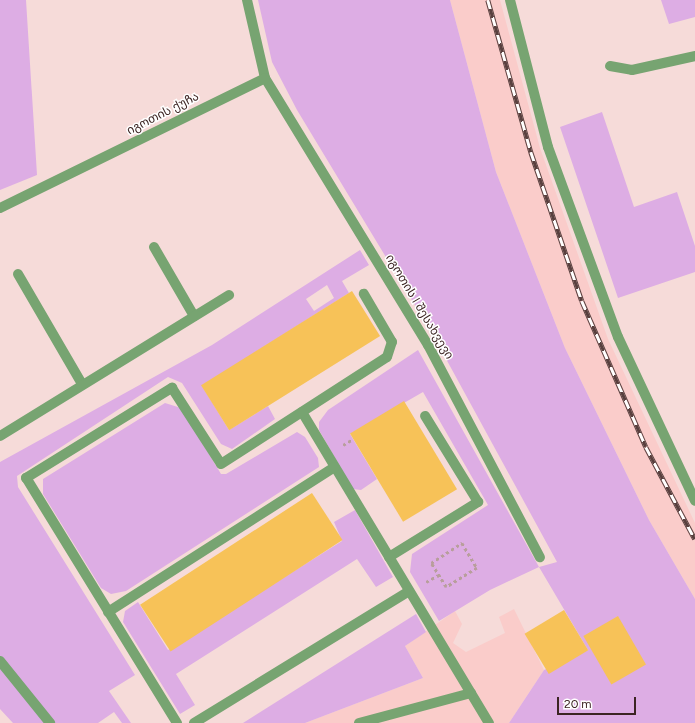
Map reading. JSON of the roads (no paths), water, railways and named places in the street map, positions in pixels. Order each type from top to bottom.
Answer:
[{"type":"street","points":[[247,0],[265,78]]},
{"type":"street","points":[[510,0],[559,176],[618,337],[695,501]]},
{"type":"street","points":[[610,66],[632,70],[695,56]]},
{"type":"street","name":"იგოთის ქუჩა","points":[[0,208],[265,78]]},
{"type":"street","name":"იგოთის I შესახვევი","points":[[265,78],[428,345],[540,557]]},
{"type":"street","points":[[154,247],[194,316]]},
{"type":"street","points":[[18,274],[82,384]]},
{"type":"street","points":[[177,723],[26,478],[172,388],[221,464],[302,412],[391,351],[392,342],[364,294]]},
{"type":"street","points":[[0,436],[82,384],[229,295]]},
{"type":"street","points":[[302,412],[488,723]]},
{"type":"street","points":[[389,557],[478,502],[425,416]]},
{"type":"street","points":[[108,612],[334,467]]},
{"type":"street","points":[[194,723],[409,590]]},
{"type":"street","points":[[0,661],[50,723]]},
{"type":"street","points":[[359,723],[471,693]]},
{"type":"railway","points":[[488,0],[531,152],[582,301],[646,447],[695,539]]}]
